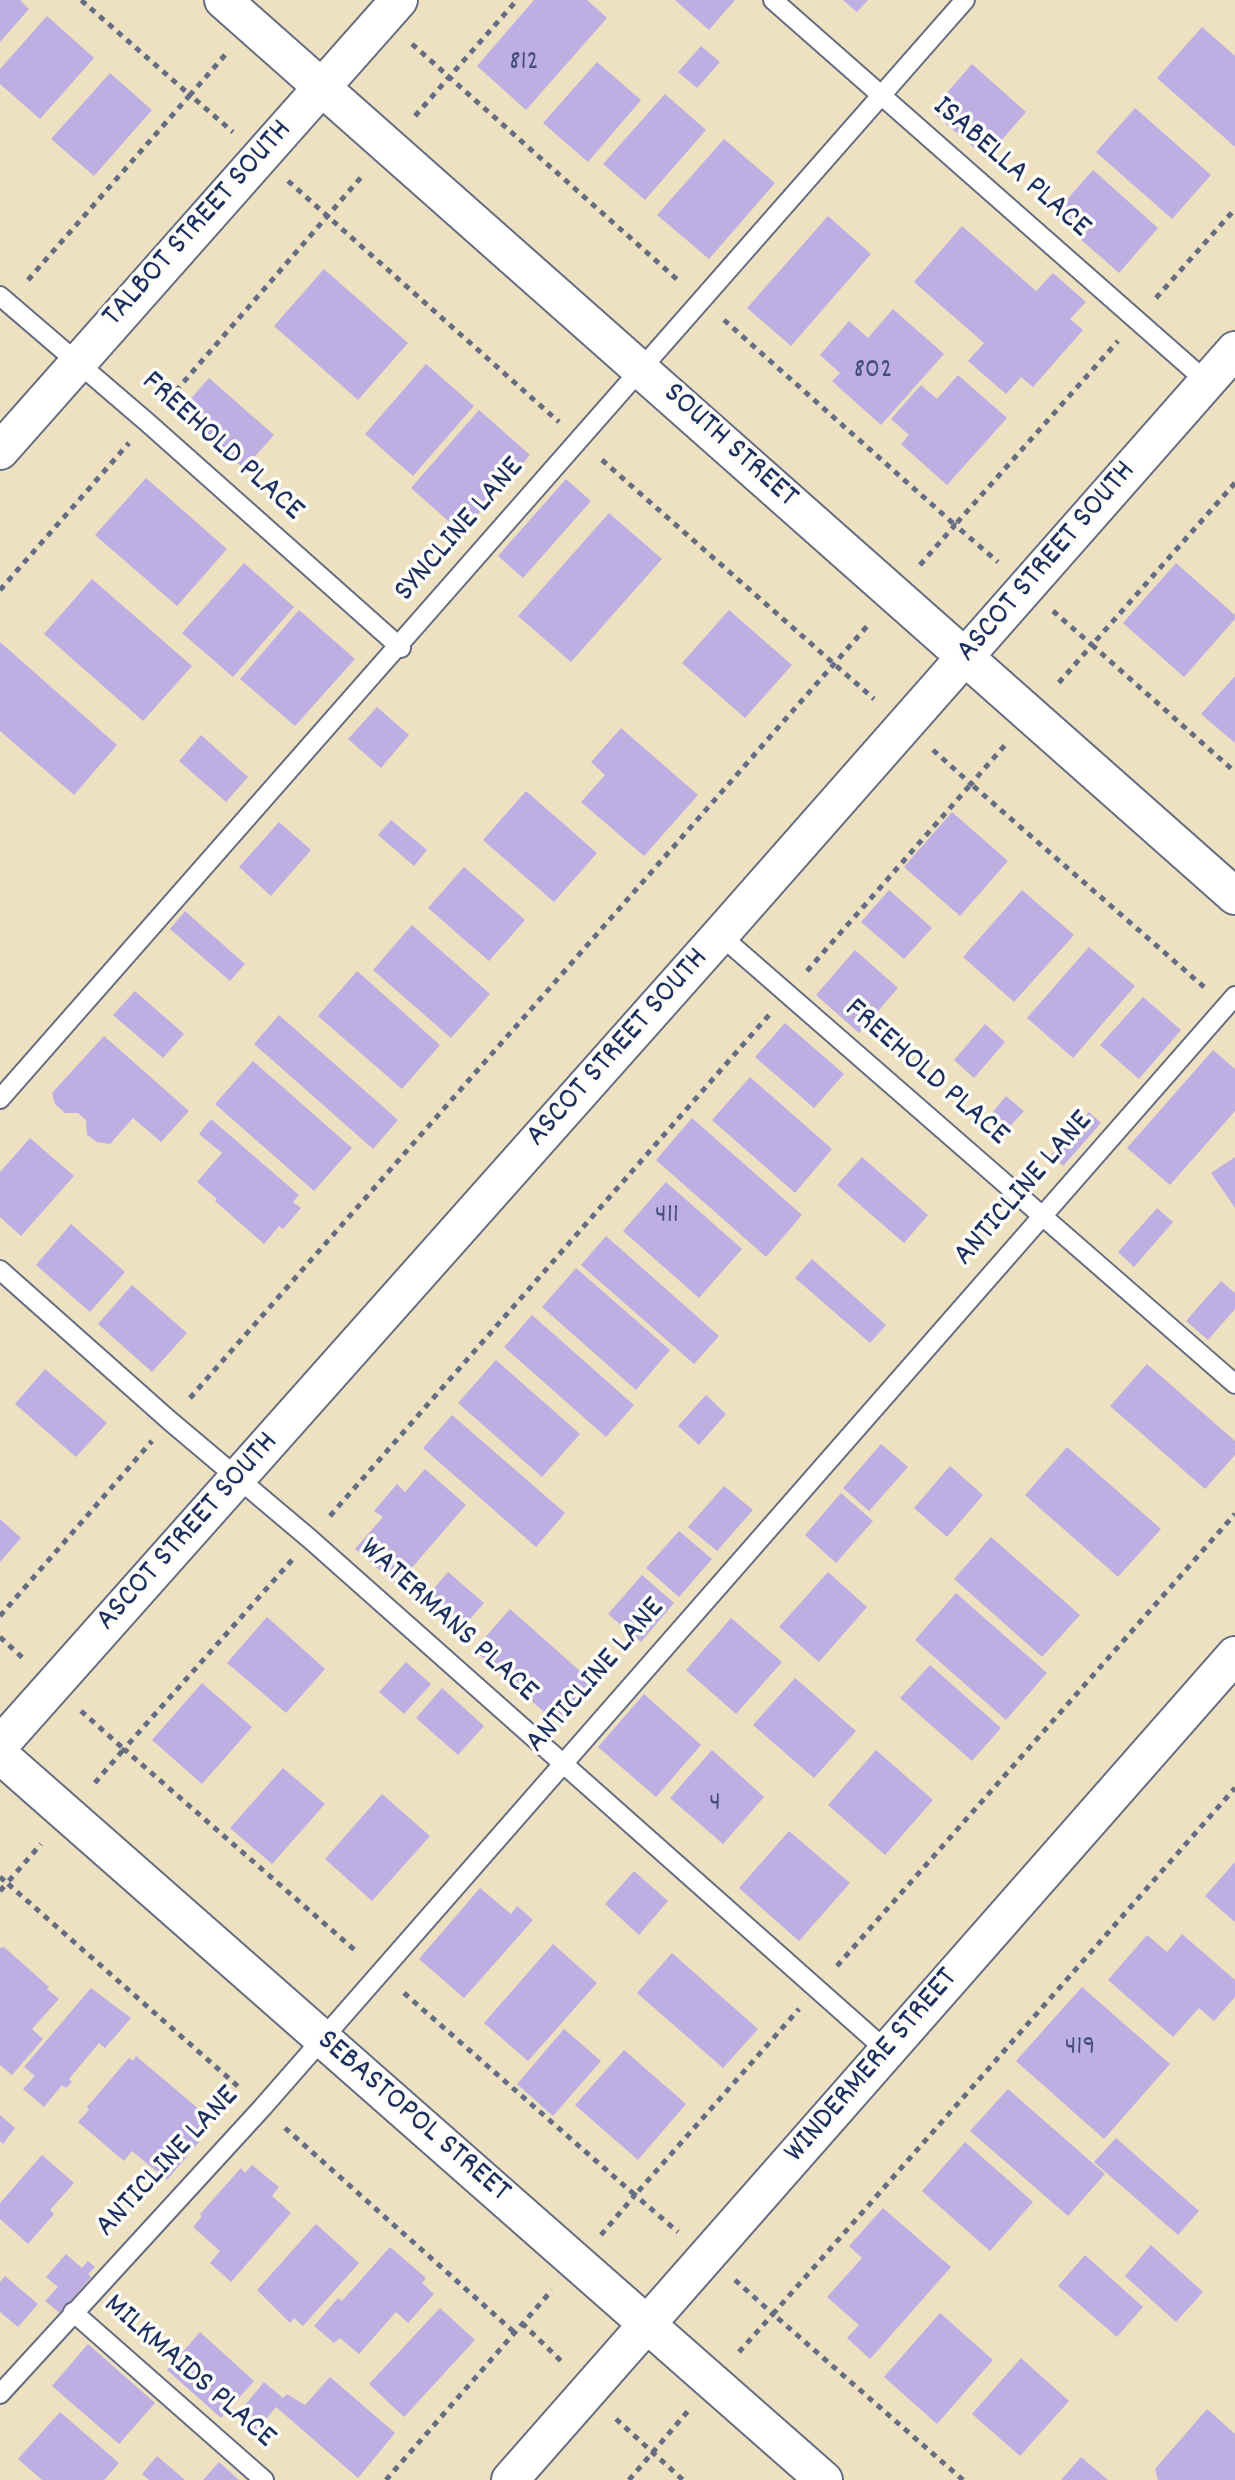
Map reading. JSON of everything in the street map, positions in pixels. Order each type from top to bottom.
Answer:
[{"type":"street","name":"SOUTH STREET","points":[[223,0],[1235,896]]},
{"type":"street","name":"TALBOT STREET SOUTH","points":[[0,451],[391,9]]},
{"type":"street","name":"ASCOT STREET SOUTH","points":[[0,1745],[1235,350]]},
{"type":"street","name":"WINDERMERE STREET","points":[[510,2480],[1235,1655]]},
{"type":"street","name":"SEBASTOPOL STREET","points":[[0,1755],[824,2480]]},
{"type":"lane","name":"ISABELLA PLACE","points":[[773,0],[1207,382]]},
{"type":"lane","name":"SYNCLINE LANE","points":[[0,1099],[401,648],[965,0]]},
{"type":"lane","name":"FREEHOLD PLACE","points":[[4,299],[401,648]]},
{"type":"lane","name":"FREEHOLD PLACE","points":[[720,935],[1235,1384]]},
{"type":"lane","name":"ANTICLINE LANE","points":[[0,2394],[262,2108],[1231,1001]]},
{"type":"lane","name":"WATERMANS PLACE","points":[[0,1270],[170,1421],[310,1539],[887,2051]]},
{"type":"lane","name":"MILKMAIDS PLACE","points":[[73,2312],[264,2480]]},
{"type":"path","points":[[4,299],[190,95],[81,0]]},
{"type":"path","points":[[326,216],[517,0]]},
{"type":"path","points":[[391,9],[449,79],[955,525],[1235,209]]},
{"type":"path","points":[[1235,483],[1092,645],[1235,772]]},
{"type":"path","points":[[0,1616],[834,664]]},
{"type":"path","points":[[124,1749],[971,784],[1231,1001]]},
{"type":"path","points":[[635,2195],[1235,1514]]},
{"type":"path","points":[[963,2480],[773,2314],[1235,1788]]},
{"type":"path","points":[[0,1891],[7,1883]]},
{"type":"path","points":[[386,2480],[514,2332]]},
{"type":"building","points":[[0,0],[20,0],[29,9],[0,42]]},
{"type":"building","points":[[534,0],[587,0],[607,18],[526,110],[477,66]]},
{"type":"building","points":[[675,0],[735,0],[709,30]]},
{"type":"building","points":[[843,0],[868,0],[857,12]]},
{"type":"building","points":[[47,16],[94,58],[40,119],[0,84],[0,69]]},
{"type":"building","points":[[1202,27],[1235,56],[1235,147],[1157,78]]},
{"type":"building","points":[[701,46],[720,62],[697,88],[678,72]]},
{"type":"building","points":[[597,62],[641,100],[588,162],[543,123]]},
{"type":"building","points":[[972,64],[1026,112],[986,158],[931,111]]},
{"type":"building","points":[[110,73],[152,110],[94,176],[51,139]]},
{"type":"building","points":[[665,94],[706,130],[645,200],[603,164]]},
{"type":"building","points":[[1135,108],[1211,175],[1172,219],[1096,152]]},
{"type":"building","points":[[724,139],[775,183],[709,259],[657,215]]},
{"type":"building","points":[[1093,170],[1158,228],[1119,273],[1053,215]]},
{"type":"building","points":[[828,216],[871,254],[791,346],[747,308]]},
{"type":"building","points":[[962,226],[1036,291],[1053,273],[1086,302],[1070,319],[1083,330],[1033,387],[1021,377],[1006,394],[968,361],[984,343],[914,282]]},
{"type":"building","points":[[324,269],[408,343],[358,400],[274,326]]},
{"type":"building","points":[[893,309],[944,354],[881,425],[832,381],[840,373],[820,355],[849,321],[868,338]]},
{"type":"building","points":[[426,364],[474,406],[413,476],[365,434]]},
{"type":"building","points":[[958,375],[1007,418],[947,485],[901,444],[909,435],[891,419],[921,385],[937,399]]},
{"type":"building","points":[[209,378],[274,435],[244,469],[179,412]]},
{"type":"building","points":[[479,410],[530,455],[462,533],[411,488]]},
{"type":"building","points":[[146,478],[227,549],[177,606],[95,535]]},
{"type":"building","points":[[566,479],[591,501],[523,578],[498,556]]},
{"type":"building","points":[[609,513],[662,559],[571,662],[518,616]]},
{"type":"building","points":[[244,563],[294,607],[233,677],[182,633]]},
{"type":"building","points":[[1176,563],[1235,615],[1235,619],[1184,677],[1123,623]]},
{"type":"building","points":[[92,579],[192,666],[143,721],[44,634]]},
{"type":"building","points":[[299,610],[355,659],[295,726],[240,679]]},
{"type":"building","points":[[729,610],[792,665],[745,718],[682,663]]},
{"type":"building","points":[[0,642],[117,745],[74,795],[0,731]]},
{"type":"building","points":[[1235,676],[1235,743],[1201,714]]},
{"type":"building","points":[[377,707],[409,735],[381,768],[348,739]]},
{"type":"building","points":[[621,728],[698,795],[644,856],[581,802],[605,775],[591,762]]},
{"type":"building","points":[[201,735],[248,777],[226,802],[179,761]]},
{"type":"building","points":[[526,791],[597,853],[554,902],[483,840]]},
{"type":"building","points":[[952,812],[1008,861],[960,916],[904,867]]},
{"type":"building","points":[[391,820],[427,850],[414,866],[378,835]]},
{"type":"building","points":[[279,822],[311,850],[271,896],[239,867]]},
{"type":"building","points":[[464,867],[525,920],[489,961],[428,908]]},
{"type":"building","points":[[889,890],[932,928],[904,959],[861,922]]},
{"type":"building","points":[[1022,890],[1074,935],[1014,1002],[963,957]]},
{"type":"building","points":[[185,911],[245,964],[230,981],[170,929]]},
{"type":"building","points":[[412,925],[490,994],[451,1038],[373,970]]},
{"type":"building","points":[[1089,947],[1135,986],[1073,1058],[1027,1018]]},
{"type":"building","points":[[855,950],[898,988],[859,1033],[816,995]]},
{"type":"building","points":[[357,971],[440,1045],[402,1089],[318,1016]]},
{"type":"building","points":[[135,991],[184,1034],[163,1058],[113,1015]]},
{"type":"building","points":[[1143,997],[1181,1030],[1139,1079],[1100,1045]]},
{"type":"building","points":[[279,1015],[398,1120],[373,1149],[254,1044]]},
{"type":"building","points":[[785,1023],[844,1074],[814,1108],[755,1057]]},
{"type":"building","points":[[985,1024],[1005,1042],[974,1078],[954,1060]]},
{"type":"building","points":[[104,1036],[189,1111],[161,1142],[133,1118],[110,1144],[97,1142],[87,1135],[86,1120],[78,1113],[65,1113],[55,1104],[52,1093]]},
{"type":"building","points":[[1213,1050],[1235,1069],[1235,1111],[1170,1185],[1127,1148]]},
{"type":"building","points":[[253,1061],[352,1148],[314,1191],[215,1104]]},
{"type":"building","points":[[750,1077],[832,1149],[795,1193],[712,1120]]},
{"type":"building","points":[[1006,1096],[1024,1111],[1003,1134],[986,1120]]},
{"type":"building","points":[[1089,1112],[1101,1123],[1063,1166],[1051,1155]]},
{"type":"building","points":[[692,1118],[802,1215],[766,1257],[656,1160]]},
{"type":"building","points":[[211,1119],[299,1195],[293,1202],[301,1208],[283,1229],[279,1226],[264,1244],[197,1182],[222,1153],[199,1134]]},
{"type":"building","points":[[30,1138],[74,1176],[21,1236],[0,1217],[0,1172]]},
{"type":"building","points":[[862,1157],[928,1215],[904,1243],[837,1185]]},
{"type":"building","points":[[1235,1157],[1235,1208],[1211,1173]]},
{"type":"building","points":[[666,1182],[742,1249],[699,1298],[623,1231]]},
{"type":"building","points":[[1157,1208],[1173,1222],[1134,1267],[1118,1252]]},
{"type":"building","points":[[71,1224],[125,1272],[90,1312],[36,1265]]},
{"type":"building","points":[[606,1236],[719,1336],[694,1364],[581,1265]]},
{"type":"building","points":[[812,1259],[886,1325],[870,1343],[795,1278]]},
{"type":"building","points":[[576,1268],[670,1350],[636,1390],[542,1307]]},
{"type":"building","points":[[1221,1281],[1235,1293],[1235,1309],[1208,1340],[1186,1321]]},
{"type":"building","points":[[132,1285],[187,1333],[152,1372],[98,1324]]},
{"type":"building","points":[[532,1315],[634,1405],[606,1437],[504,1347]]},
{"type":"building","points":[[496,1360],[580,1434],[542,1477],[458,1403]]},
{"type":"building","points":[[1147,1364],[1235,1441],[1235,1455],[1205,1489],[1110,1406]]},
{"type":"building","points":[[45,1369],[107,1423],[76,1457],[15,1404]]},
{"type":"building","points":[[706,1395],[726,1414],[699,1445],[678,1426]]},
{"type":"building","points":[[452,1415],[565,1513],[536,1547],[423,1448]]},
{"type":"building","points":[[881,1444],[908,1467],[869,1511],[843,1488]]},
{"type":"building","points":[[1067,1447],[1161,1529],[1118,1577],[1025,1495]]},
{"type":"building","points":[[950,1466],[983,1495],[947,1537],[914,1508]]},
{"type":"building","points":[[425,1469],[466,1505],[397,1585],[355,1549],[383,1517],[374,1511],[397,1484],[405,1492]]},
{"type":"building","points":[[724,1486],[753,1510],[717,1551],[688,1527]]},
{"type":"building","points":[[841,1493],[873,1521],[836,1563],[805,1535]]},
{"type":"building","points":[[0,1519],[21,1538],[0,1562]]},
{"type":"building","points":[[679,1531],[712,1559],[679,1597],[646,1568]]},
{"type":"building","points":[[991,1537],[1080,1615],[1042,1657],[954,1579]]},
{"type":"building","points":[[448,1572],[484,1603],[458,1633],[422,1602]]},
{"type":"building","points":[[828,1572],[867,1607],[819,1662],[779,1627]]},
{"type":"building","points":[[642,1575],[674,1603],[641,1642],[608,1614]]},
{"type":"building","points":[[956,1593],[1047,1673],[1006,1720],[915,1640]]},
{"type":"building","points":[[510,1609],[597,1686],[561,1727],[474,1650]]},
{"type":"building","points":[[267,1617],[325,1669],[286,1713],[227,1663]]},
{"type":"building","points":[[731,1618],[782,1662],[736,1714],[686,1670]]},
{"type":"building","points":[[406,1662],[431,1684],[404,1714],[379,1692]]},
{"type":"building","points":[[930,1665],[1001,1728],[972,1761],[900,1698]]},
{"type":"building","points":[[795,1678],[856,1731],[814,1778],[753,1725]]},
{"type":"building","points":[[202,1683],[252,1727],[202,1784],[152,1740]]},
{"type":"building","points":[[442,1688],[484,1726],[458,1755],[416,1718]]},
{"type":"building","points":[[644,1694],[701,1745],[656,1797],[598,1747]]},
{"type":"building","points":[[712,1750],[764,1797],[723,1844],[670,1798]]},
{"type":"building","points":[[876,1750],[933,1800],[885,1855],[828,1805]]},
{"type":"building","points":[[283,1768],[325,1804],[272,1864],[230,1828]]},
{"type":"building","points":[[382,1794],[430,1836],[372,1901],[325,1859]]},
{"type":"building","points":[[789,1831],[850,1883],[799,1941],[739,1888]]},
{"type":"building","points":[[1235,1862],[1235,1922],[1205,1896]]},
{"type":"building","points":[[634,1871],[668,1901],[639,1935],[605,1904]]},
{"type":"building","points":[[480,1888],[511,1914],[517,1906],[533,1920],[464,1998],[419,1959]]},
{"type":"building","points":[[1182,1934],[1235,1980],[1235,1997],[1214,2021],[1199,2008],[1173,2037],[1108,1980],[1147,1935],[1167,1952]]},
{"type":"building","points":[[553,1944],[597,1983],[528,2061],[484,2023]]},
{"type":"building","points":[[4,1947],[59,1999],[32,2029],[43,2039],[12,2075],[0,2065],[0,1948]]},
{"type":"building","points":[[672,1953],[758,2029],[723,2068],[637,1993]]},
{"type":"building","points":[[1082,1987],[1170,2064],[1104,2139],[1016,2061]]},
{"type":"building","points":[[91,1988],[131,2018],[105,2048],[99,2043],[69,2079],[72,2082],[66,2088],[62,2085],[44,2107],[23,2089],[35,2076],[24,2067]]},
{"type":"building","points":[[564,2029],[601,2061],[553,2116],[517,2084]]},
{"type":"building","points":[[624,2050],[686,2104],[638,2160],[575,2105]]},
{"type":"building","points":[[136,2056],[212,2120],[207,2126],[210,2129],[167,2180],[132,2151],[124,2161],[78,2122],[129,2058],[133,2061]]},
{"type":"building","points":[[1008,2089],[1105,2174],[1068,2216],[970,2131]]},
{"type":"building","points":[[0,2115],[15,2128],[3,2144],[0,2141]]},
{"type":"building","points":[[1116,2138],[1199,2211],[1178,2235],[1094,2162]]},
{"type":"building","points":[[965,2142],[1033,2202],[990,2251],[922,2191]]},
{"type":"building","points":[[42,2155],[74,2183],[50,2210],[54,2214],[28,2244],[0,2219],[0,2203]]},
{"type":"building","points":[[252,2165],[279,2187],[272,2196],[291,2213],[231,2282],[210,2263],[220,2251],[193,2227],[202,2216],[200,2214],[241,2168],[245,2173]]},
{"type":"building","points":[[883,2208],[951,2267],[870,2359],[847,2338],[859,2325],[827,2297],[862,2258],[849,2246]]},
{"type":"building","points":[[316,2224],[359,2263],[303,2326],[294,2318],[290,2323],[257,2290]]},
{"type":"building","points":[[1151,2245],[1203,2292],[1176,2322],[1125,2276]]},
{"type":"building","points":[[390,2247],[426,2278],[422,2283],[434,2294],[408,2323],[396,2312],[359,2354],[340,2338],[334,2343],[314,2326],[338,2298],[342,2301]]},
{"type":"building","points":[[66,2254],[82,2268],[88,2261],[95,2267],[88,2274],[91,2277],[60,2313],[45,2301],[58,2287],[46,2277]]},
{"type":"building","points":[[1085,2255],[1143,2307],[1117,2337],[1058,2286]]},
{"type":"building","points":[[5,2276],[38,2304],[18,2327],[0,2312],[0,2282]]},
{"type":"building","points":[[440,2308],[475,2340],[404,2417],[369,2384]]},
{"type":"building","points":[[940,2313],[993,2360],[937,2424],[884,2377]]},
{"type":"building","points":[[200,2332],[254,2381],[221,2418],[167,2370]]},
{"type":"building","points":[[88,2344],[155,2403],[119,2444],[52,2386]]},
{"type":"building","points":[[1021,2358],[1069,2401],[1020,2456],[972,2414]]},
{"type":"building","points":[[330,2377],[395,2433],[358,2478],[276,2407],[255,2432],[236,2416],[264,2382],[283,2398],[287,2394],[305,2405]]},
{"type":"building","points":[[1207,2409],[1235,2434],[1235,2480],[1158,2480],[1155,2469]]},
{"type":"building","points":[[60,2412],[119,2463],[104,2480],[42,2480],[18,2459]]},
{"type":"building","points":[[157,2456],[185,2480],[149,2480],[142,2474]]},
{"type":"building","points":[[1081,2457],[1108,2480],[1061,2480]]},
{"type":"building","points":[[219,2462],[239,2480],[203,2480]]}]
